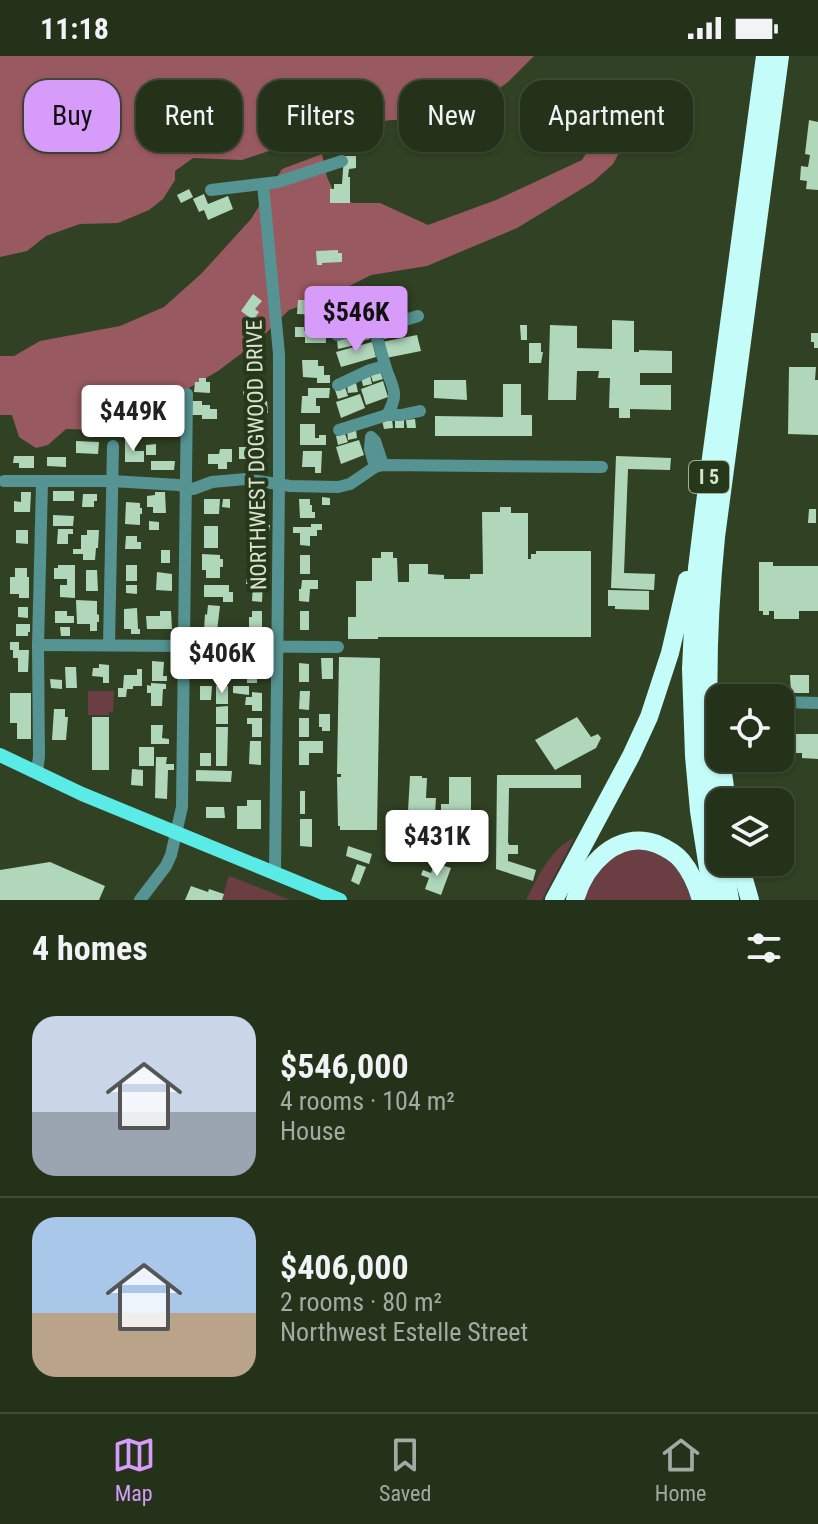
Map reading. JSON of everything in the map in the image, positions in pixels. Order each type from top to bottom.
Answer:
[{"type":"highway","name":"I 5","points":[[713,900],[695,770],[693,627],[706,495],[765,56]]},
{"type":"highway","name":"I 5","points":[[712,788],[707,682],[711,591],[780,56]]},
{"type":"highway","points":[[554,900],[649,717],[670,653],[706,495]]},
{"type":"highway","points":[[711,591],[717,684]]},
{"type":"highway","points":[[575,900],[589,870],[601,856],[617,845],[641,841],[676,854],[692,875],[701,900]]},
{"type":"highway","points":[[726,876],[730,900]]},
{"type":"highway","points":[[743,876],[750,900]]},
{"type":"main road","points":[[0,755],[82,794],[340,900]]},
{"type":"street","points":[[211,190],[278,182],[342,161]]},
{"type":"street","name":"NORTHWEST DOGWOOD DRIVE","points":[[263,184],[279,354],[275,872]]},
{"type":"street","points":[[337,335],[383,327],[418,316]]},
{"type":"street","points":[[373,327],[395,392],[387,415]]},
{"type":"street","points":[[338,385],[385,366]]},
{"type":"street","points":[[140,900],[166,866],[182,807],[187,394]]},
{"type":"street","points":[[339,430],[387,415],[420,411]]},
{"type":"street","points":[[371,420],[369,428],[375,441],[379,466]]},
{"type":"street","points":[[109,645],[113,446]]},
{"type":"street","points":[[4,481],[112,481],[178,485],[193,489],[212,482],[235,479],[344,486],[379,466],[602,467]]},
{"type":"street","points":[[37,773],[42,483]]},
{"type":"street","points":[[38,645],[338,647]]},
{"type":"street","points":[[794,702],[818,703]]},
{"type":"shaded area","points":[[0,56],[534,56],[504,85],[504,80],[399,80],[399,120],[383,121],[383,80],[258,80],[258,152],[266,152],[242,160],[193,158],[175,171],[175,180],[163,199],[149,210],[118,223],[80,224],[46,236],[27,251],[0,257]]},
{"type":"shaded area","points":[[587,152],[619,152],[613,164],[593,182],[517,228],[427,266],[371,275],[328,297],[289,310],[258,341],[218,371],[182,392],[174,432],[141,429],[122,438],[97,430],[66,429],[48,445],[36,448],[19,437],[12,415],[0,415],[0,356],[14,356],[40,341],[120,326],[164,307],[202,273],[251,219],[282,169],[322,154],[334,192],[352,203],[380,203],[428,225],[496,200],[582,160]]},
{"type":"shaded area","points":[[88,691],[114,691],[113,712],[109,715],[88,715]]},
{"type":"shaded area","points":[[574,838],[542,900],[526,900],[551,856]]},
{"type":"shaded area","points":[[643,849],[664,856],[676,866],[692,900],[581,900],[592,874],[615,854]]},
{"type":"shaded area","points":[[230,876],[290,900],[222,900]]},
{"type":"building","points":[[809,120],[818,122],[818,190],[806,189],[807,181],[800,180],[801,166],[808,167],[810,155],[805,154]]},
{"type":"building","points":[[344,156],[356,156],[356,168],[349,169],[350,203],[330,203],[330,189],[334,189],[334,184],[342,184]]},
{"type":"building","points":[[189,189],[193,197],[181,203],[177,195]]},
{"type":"building","points":[[204,194],[208,204],[228,196],[233,209],[208,220],[204,210],[199,212],[193,199]]},
{"type":"building","points":[[338,250],[342,253],[342,262],[317,265],[316,251]]},
{"type":"building","points":[[253,294],[262,301],[255,309],[259,312],[253,320],[241,311]]},
{"type":"building","points":[[298,300],[325,300],[325,315],[297,314]]},
{"type":"building","points":[[612,320],[634,321],[634,352],[672,351],[672,373],[640,373],[640,385],[671,385],[671,410],[630,409],[630,418],[619,418],[619,408],[609,408],[610,378],[598,378],[599,371],[577,371],[576,400],[548,400],[550,325],[577,326],[577,348],[612,349]]},
{"type":"building","points":[[403,325],[405,333],[395,335],[393,327]]},
{"type":"building","points":[[520,325],[527,325],[527,340],[521,340]]},
{"type":"building","points":[[295,327],[304,327],[304,331],[326,331],[326,343],[305,343],[305,337],[295,337]]},
{"type":"building","points":[[392,329],[394,337],[384,339],[382,331]]},
{"type":"building","points":[[368,330],[370,339],[361,341],[358,333]]},
{"type":"building","points":[[811,333],[818,333],[818,348],[814,348],[814,342],[811,342]]},
{"type":"building","points":[[357,335],[360,344],[338,349],[337,341]]},
{"type":"building","points":[[417,335],[421,351],[386,358],[382,342]]},
{"type":"building","points":[[249,338],[258,339],[257,343],[263,344],[263,359],[245,358],[246,352],[249,352]]},
{"type":"building","points":[[372,342],[376,357],[341,367],[336,352]]},
{"type":"building","points":[[529,343],[541,343],[541,363],[529,363]]},
{"type":"building","points":[[302,360],[318,360],[318,366],[324,366],[324,375],[330,375],[330,383],[317,383],[317,378],[303,377]]},
{"type":"building","points":[[789,367],[816,367],[818,435],[788,434]]},
{"type":"building","points":[[380,371],[383,379],[373,382],[370,373]]},
{"type":"building","points":[[370,375],[372,384],[363,386],[361,377]]},
{"type":"building","points":[[199,378],[210,382],[210,393],[194,392],[195,382],[199,382]]},
{"type":"building","points":[[244,380],[260,381],[260,397],[243,397]]},
{"type":"building","points":[[434,380],[466,380],[467,400],[434,398]]},
{"type":"building","points":[[383,381],[388,397],[366,405],[361,389]]},
{"type":"building","points":[[356,383],[358,392],[348,393],[347,385]]},
{"type":"building","points":[[503,384],[521,384],[521,415],[532,415],[532,436],[435,436],[435,416],[503,417]]},
{"type":"building","points":[[345,387],[348,396],[338,399],[335,390]]},
{"type":"building","points":[[308,388],[330,388],[329,398],[316,398],[320,413],[301,413],[302,396],[308,396]]},
{"type":"building","points":[[360,394],[365,408],[341,418],[336,402]]},
{"type":"building","points":[[192,401],[202,401],[202,405],[217,409],[217,419],[192,415]]},
{"type":"building","points":[[267,401],[268,413],[258,413],[259,424],[246,424],[245,406],[250,406],[250,402]]},
{"type":"building","points":[[128,408],[146,409],[146,421],[127,420]]},
{"type":"building","points":[[177,416],[182,416],[182,424],[170,428],[169,421],[177,421]]},
{"type":"building","points":[[392,419],[393,428],[384,429],[382,420]]},
{"type":"building","points":[[404,419],[404,428],[395,428],[395,420]]},
{"type":"building","points":[[415,419],[416,428],[407,428],[406,420]]},
{"type":"building","points":[[148,422],[161,422],[161,432],[148,431]]},
{"type":"building","points":[[300,424],[315,424],[315,438],[326,435],[326,445],[300,445]]},
{"type":"building","points":[[356,430],[357,438],[348,440],[347,431]]},
{"type":"building","points":[[345,434],[348,442],[338,445],[336,436]]},
{"type":"building","points":[[125,440],[135,440],[135,451],[144,451],[144,462],[125,462]]},
{"type":"building","points":[[254,440],[264,441],[264,455],[256,454],[256,459],[239,459],[239,447],[254,447]]},
{"type":"building","points":[[359,440],[364,455],[341,464],[336,447]]},
{"type":"building","points":[[76,441],[99,442],[98,454],[76,453]]},
{"type":"building","points":[[156,444],[156,455],[146,455],[146,445]]},
{"type":"building","points":[[220,449],[232,449],[232,462],[227,462],[227,469],[218,469],[218,464],[208,464],[208,454],[219,454]]},
{"type":"building","points":[[303,451],[322,451],[321,473],[315,473],[315,467],[302,467]]},
{"type":"building","points":[[14,456],[34,456],[34,468],[19,468],[19,463],[13,463]]},
{"type":"building","points":[[616,456],[671,458],[670,470],[628,469],[624,573],[655,574],[654,590],[611,588]]},
{"type":"building","points":[[47,457],[66,457],[66,467],[47,466]]},
{"type":"building","points":[[151,461],[175,461],[174,470],[151,470]]},
{"type":"building","points":[[53,491],[74,491],[74,501],[53,501]]},
{"type":"building","points":[[21,492],[31,492],[30,512],[14,512],[14,501],[21,502]]},
{"type":"building","points":[[155,492],[165,492],[166,513],[153,513],[153,507],[147,507],[147,496],[155,495]]},
{"type":"building","points":[[83,494],[97,494],[94,507],[82,507]]},
{"type":"building","points":[[322,497],[330,498],[330,505],[322,505]]},
{"type":"building","points":[[204,499],[220,499],[219,514],[204,514]]},
{"type":"building","points":[[223,499],[230,499],[230,508],[222,507]]},
{"type":"building","points":[[247,499],[263,499],[262,522],[247,522]]},
{"type":"building","points":[[299,499],[310,499],[315,518],[300,518]]},
{"type":"building","points":[[126,502],[140,503],[140,525],[125,524]]},
{"type":"building","points":[[500,507],[511,507],[511,513],[528,513],[528,559],[536,551],[591,551],[591,637],[348,639],[348,617],[356,617],[356,581],[372,581],[372,558],[381,558],[381,552],[393,552],[393,558],[397,558],[398,582],[409,582],[409,564],[428,564],[428,574],[444,575],[444,579],[470,579],[470,574],[483,574],[482,512],[500,512]]},
{"type":"building","points":[[809,509],[816,509],[816,523],[808,523]]},
{"type":"building","points":[[53,515],[74,516],[73,526],[53,526]]},
{"type":"building","points":[[149,521],[159,522],[159,530],[149,530]]},
{"type":"building","points":[[311,524],[322,524],[322,530],[317,530],[317,536],[310,536],[310,546],[300,545],[300,533],[293,533],[293,527],[311,527]]},
{"type":"building","points":[[270,525],[269,532],[263,532],[263,545],[252,545],[253,531],[246,531],[247,526]]},
{"type":"building","points":[[204,526],[218,526],[218,548],[204,548]]},
{"type":"building","points":[[58,529],[73,529],[73,534],[68,534],[68,544],[57,544]]},
{"type":"building","points":[[16,530],[28,530],[28,544],[16,543]]},
{"type":"building","points":[[87,530],[99,530],[95,560],[83,560],[83,554],[73,554],[73,549],[81,549],[81,535],[87,535]]},
{"type":"building","points":[[126,536],[137,536],[141,549],[125,549]]},
{"type":"building","points":[[161,550],[170,550],[170,563],[161,563]]},
{"type":"building","points":[[202,554],[220,555],[223,559],[220,578],[206,578],[206,570],[202,570]]},
{"type":"building","points":[[249,555],[262,555],[263,572],[249,573]]},
{"type":"building","points":[[300,555],[310,555],[310,574],[300,574]]},
{"type":"building","points":[[759,562],[773,562],[773,566],[818,566],[818,611],[799,611],[799,619],[774,619],[774,611],[763,615],[763,611],[759,611]]},
{"type":"building","points":[[58,565],[75,565],[75,598],[60,597],[60,585],[67,585],[67,579],[54,579],[54,568]]},
{"type":"building","points":[[126,565],[137,565],[137,581],[126,581]]},
{"type":"building","points":[[15,568],[27,568],[29,598],[10,594],[10,577],[15,577]]},
{"type":"building","points":[[86,570],[97,570],[98,591],[86,591]]},
{"type":"building","points":[[157,572],[172,574],[172,591],[156,590]]},
{"type":"building","points":[[246,579],[263,579],[262,602],[252,601],[253,584],[246,584]]},
{"type":"building","points":[[302,580],[318,580],[318,589],[310,589],[309,602],[299,601]]},
{"type":"building","points":[[126,585],[137,585],[137,594],[126,593]]},
{"type":"building","points":[[204,585],[229,585],[233,602],[223,602],[223,597],[204,597]]},
{"type":"building","points":[[608,590],[649,591],[649,610],[608,606]]},
{"type":"building","points":[[76,600],[97,601],[97,631],[90,631],[90,624],[77,624]]},
{"type":"building","points":[[208,605],[220,606],[217,631],[204,631]]},
{"type":"building","points":[[18,607],[28,607],[28,618],[18,617]]},
{"type":"building","points":[[137,608],[140,634],[131,634],[131,629],[124,629],[124,609]]},
{"type":"building","points":[[55,611],[67,611],[67,616],[74,616],[74,623],[55,623]]},
{"type":"building","points":[[160,611],[171,611],[172,629],[147,629],[146,616],[160,616]]},
{"type":"building","points":[[252,611],[262,611],[262,632],[259,636],[249,632]]},
{"type":"building","points":[[300,611],[309,611],[309,630],[300,630]]},
{"type":"building","points":[[16,624],[30,624],[28,636],[16,636]]},
{"type":"building","points":[[60,627],[70,627],[70,636],[61,636]]},
{"type":"building","points":[[10,642],[19,642],[19,650],[29,650],[28,672],[18,672],[18,658],[13,658]]},
{"type":"building","points":[[339,657],[380,658],[377,830],[340,830],[338,826],[337,777],[341,777],[337,774]]},
{"type":"building","points":[[204,658],[214,659],[214,679],[204,679]]},
{"type":"building","points":[[321,658],[333,658],[333,679],[322,679]]},
{"type":"building","points":[[152,661],[164,662],[163,676],[167,676],[167,681],[152,681]]},
{"type":"building","points":[[248,661],[262,661],[262,672],[257,672],[257,683],[247,683],[247,677],[243,677],[243,671],[248,671]]},
{"type":"building","points":[[299,663],[309,664],[309,682],[299,682]]},
{"type":"building","points":[[99,664],[109,665],[109,683],[103,683],[103,677],[92,676],[93,668],[99,668]]},
{"type":"building","points":[[65,667],[76,667],[77,688],[66,688]]},
{"type":"building","points":[[137,669],[142,669],[142,686],[133,686],[133,689],[127,689],[126,697],[118,697],[118,688],[123,688],[124,675],[137,675]]},
{"type":"building","points":[[790,675],[809,675],[809,693],[794,693],[794,684],[790,684]]},
{"type":"building","points":[[50,679],[62,680],[62,689],[51,688]]},
{"type":"building","points":[[151,683],[166,684],[162,706],[151,706],[151,693],[147,693],[147,685],[151,686]]},
{"type":"building","points":[[200,686],[212,686],[211,700],[200,700]]},
{"type":"building","points":[[216,686],[228,686],[228,704],[216,704]]},
{"type":"building","points":[[233,686],[249,686],[249,695],[233,693]]},
{"type":"building","points":[[300,691],[310,691],[309,710],[299,709]]},
{"type":"building","points":[[252,692],[262,693],[262,711],[252,711],[252,705],[245,705],[246,697],[252,697]]},
{"type":"building","points":[[10,693],[31,693],[31,739],[17,739],[17,723],[10,723]]},
{"type":"building","points":[[228,706],[228,724],[216,724],[216,707]]},
{"type":"building","points":[[54,709],[65,709],[65,717],[68,717],[66,740],[52,740]]},
{"type":"building","points":[[319,714],[330,714],[330,731],[322,731],[319,727]]},
{"type":"building","points":[[92,717],[109,717],[109,770],[92,770]]},
{"type":"building","points":[[577,717],[591,737],[598,734],[601,738],[596,748],[555,770],[535,740]]},
{"type":"building","points":[[247,718],[262,718],[262,737],[252,737],[252,724],[247,724]]},
{"type":"building","points":[[299,718],[309,718],[309,737],[299,737]]},
{"type":"building","points":[[151,725],[163,725],[162,738],[169,739],[169,744],[151,744]]},
{"type":"building","points":[[216,727],[228,727],[227,766],[216,766]]},
{"type":"building","points":[[794,734],[818,734],[818,759],[802,758],[802,753],[794,753]]},
{"type":"building","points":[[250,741],[261,741],[261,765],[249,764]]},
{"type":"building","points":[[299,741],[323,741],[323,753],[309,753],[309,765],[299,765]]},
{"type":"building","points":[[139,747],[154,747],[154,766],[139,766]]},
{"type":"building","points":[[200,753],[211,753],[211,766],[200,766]]},
{"type":"building","points":[[156,757],[167,757],[166,764],[174,764],[174,770],[168,770],[167,799],[155,798]]},
{"type":"building","points":[[132,769],[143,770],[143,786],[131,785]]},
{"type":"building","points":[[196,770],[232,771],[231,782],[196,781]]},
{"type":"building","points":[[497,775],[581,775],[581,788],[509,788],[508,842],[509,845],[518,845],[518,854],[508,854],[508,861],[536,870],[533,881],[496,869]]},
{"type":"building","points":[[410,776],[427,778],[426,798],[436,798],[435,814],[426,814],[426,820],[410,820]]},
{"type":"building","points":[[449,777],[471,777],[471,816],[441,814],[441,804],[449,804]]},
{"type":"building","points":[[300,791],[305,791],[305,814],[300,814]]},
{"type":"building","points":[[247,800],[261,800],[261,829],[237,829],[237,806],[247,806]]},
{"type":"building","points":[[206,807],[224,807],[225,818],[206,818]]},
{"type":"building","points":[[300,819],[312,819],[312,847],[300,846]]},
{"type":"building","points":[[348,846],[372,854],[369,864],[346,856]]},
{"type":"building","points":[[50,862],[105,886],[99,900],[0,900],[0,870]]},
{"type":"building","points":[[435,863],[451,868],[441,895],[425,889],[429,878],[421,875],[423,870],[431,873]]},
{"type":"building","points":[[357,864],[366,867],[359,885],[351,881]]},
{"type":"building","points":[[191,886],[224,894],[222,900],[185,900]]}]
